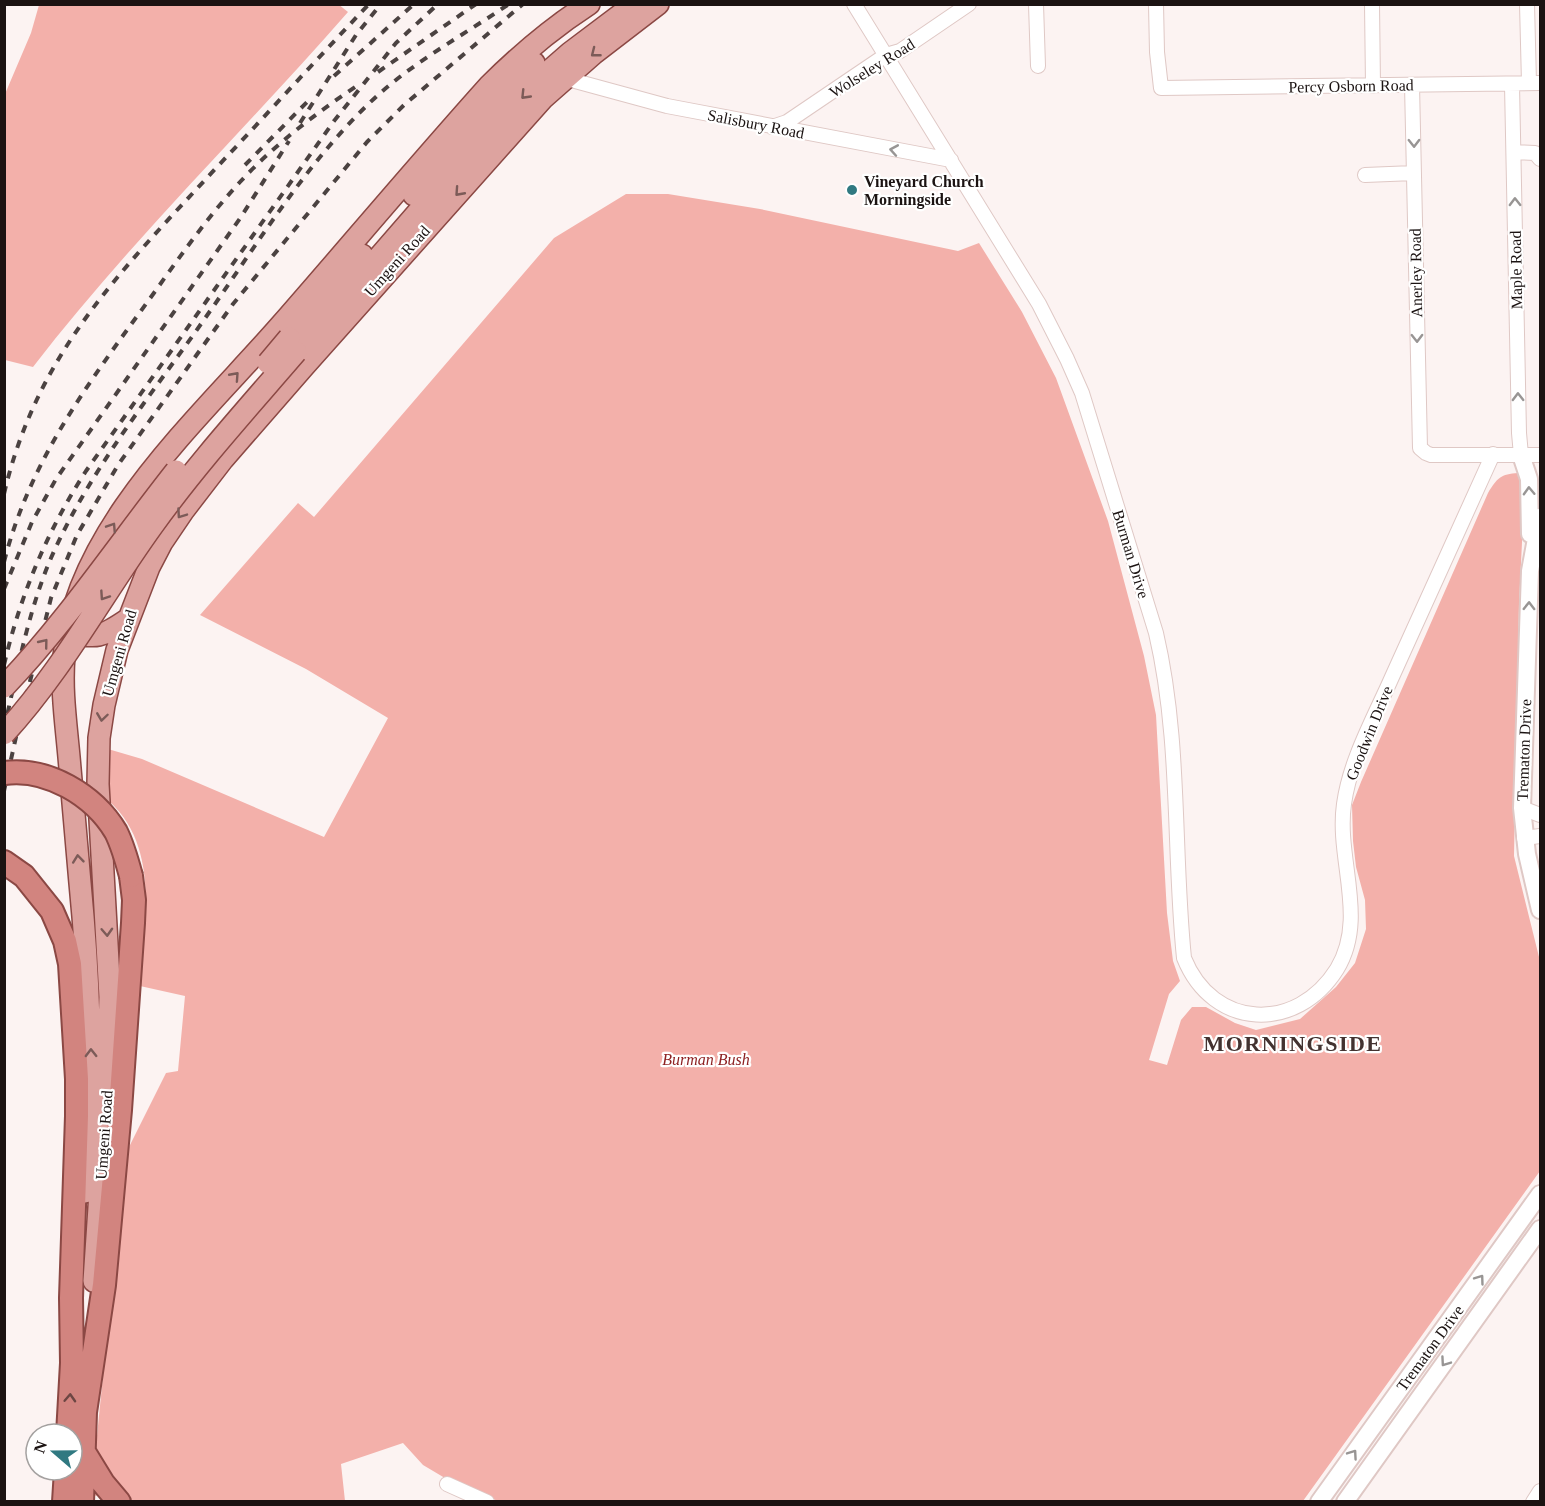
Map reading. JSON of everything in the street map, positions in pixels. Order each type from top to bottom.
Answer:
[{"type":"highway","points":[[4,773],[42,776],[78,792],[107,819],[125,855],[134,900],[120,1110],[100,1318],[82,1363]]},
{"type":"highway","points":[[4,862],[24,876],[56,917],[64,940],[72,983],[77,1116],[71,1287],[82,1363]]},
{"type":"highway","name":"Umgeni Road","points":[[78,1422],[82,1363]]},
{"type":"highway","points":[[84,1454],[119,1502]]},
{"type":"highway","points":[[64,1502],[65,1482]]},
{"type":"highway","name":"Umgeni Road","points":[[80,1482],[82,1502]]},
{"type":"main road","name":"Umgeni Road","points":[[82,1363],[86,1187],[92,1069],[90,993],[64,713],[64,658],[67,632],[78,594],[98,549],[127,504],[162,460],[489,86],[548,33],[589,4]]},
{"type":"main road","points":[[4,734],[25,711],[60,663],[153,525],[198,465],[461,139],[547,50],[604,4]]},
{"type":"main road","points":[[4,687],[61,622],[185,460],[539,80],[577,47],[635,4]]},
{"type":"main road","name":"Umgeni Road","points":[[82,1363],[96,1242],[107,1090],[110,997],[98,784],[99,738],[110,677],[127,620],[149,567],[162,542],[211,474],[303,366],[536,106],[564,78],[658,4]]},
{"type":"main road","points":[[67,632],[90,637],[98,636],[113,630],[127,620]]},
{"type":"street","name":"Burman Drive","points":[[854,4],[1039,303],[1074,374],[1156,633],[1164,666],[1173,730],[1184,958],[1196,981]]},
{"type":"street","name":"Wolseley Road","points":[[772,128],[787,122],[886,55],[900,51],[969,4]]},
{"type":"street","points":[[1036,4],[1038,66]]},
{"type":"street","name":"Percy Osborn Road","points":[[1156,4],[1157,52],[1161,88],[1534,83]]},
{"type":"street","points":[[1372,4],[1373,86]]},
{"type":"street","points":[[1527,4],[1534,83]]},
{"type":"street","name":"Salisbury Road","points":[[564,78],[667,106],[772,128],[951,160]]},
{"type":"street","name":"Anerley Road","points":[[1412,85],[1419,444],[1422,451],[1431,455],[1493,454]]},
{"type":"street","name":"Maple Road","points":[[1512,85],[1521,455]]},
{"type":"street","points":[[1514,152],[1535,153],[1540,159]]},
{"type":"street","points":[[1365,175],[1414,173]]},
{"type":"street","points":[[1493,454],[1540,455]]},
{"type":"street","name":"Goodwin Drive","points":[[1196,981],[1209,996],[1235,1012],[1255,1015],[1276,1013],[1300,1004],[1316,994],[1338,966],[1350,935],[1351,918],[1342,814],[1352,770],[1493,454]]},
{"type":"street","points":[[1521,455],[1529,487],[1534,558]]},
{"type":"street","name":"Trematon Drive","points":[[1540,517],[1534,558],[1534,669],[1522,808],[1532,837],[1540,910]]},
{"type":"street","points":[[1522,808],[1540,815]]},
{"type":"street","name":"Trematon Drive","points":[[1323,1496],[1540,1194]]},
{"type":"street","points":[[1523,1219],[1540,1230]]},
{"type":"street","name":"Trematon Drive","points":[[1344,1502],[1540,1230]]},
{"type":"street","points":[[1449,1322],[1465,1334]]},
{"type":"street","points":[[1395,1395],[1412,1409]]},
{"type":"street","points":[[464,1502],[447,1484],[487,1502]]},
{"type":"street","points":[[1533,1502],[1540,1491]]},
{"type":"street","points":[[1323,1496],[1344,1502]]},
{"type":"green space","points":[[338,4],[348,12],[148,231],[70,320],[33,367],[5,360],[5,94],[31,33],[39,5]]},
{"type":"green space","name":"Burman Bush","points":[[626,194],[668,194],[760,209],[958,251],[979,243],[1022,312],[1056,378],[1108,521],[1144,656],[1156,715],[1167,913],[1173,961],[1180,981],[1169,994],[1149,1060],[1167,1065],[1181,1020],[1192,1007],[1206,1007],[1235,1023],[1256,1030],[1300,1019],[1336,987],[1355,963],[1366,929],[1365,900],[1356,867],[1353,841],[1352,805],[1488,493],[1497,480],[1507,474],[1518,473],[1525,481],[1519,604],[1514,856],[1540,961],[1540,1171],[1303,1501],[498,1501],[455,1484],[423,1465],[403,1443],[341,1464],[345,1501],[129,1502],[110,1495],[91,1496],[125,1155],[166,1073],[178,1071],[185,996],[140,986],[146,913],[143,864],[136,841],[125,820],[109,801],[108,749],[142,759],[324,837],[388,718],[306,669],[200,615],[298,503],[314,517],[554,238]]},
{"type":"railway","points":[[4,494],[19,443],[38,397],[61,355],[87,316],[148,242],[369,4]]},
{"type":"railway","points":[[300,123],[356,35],[381,4]]},
{"type":"railway","points":[[334,76],[414,4]]},
{"type":"railway","points":[[4,665],[18,614],[36,565],[59,517],[86,471],[334,121],[396,43],[438,4]]},
{"type":"railway","points":[[378,72],[476,4]]},
{"type":"railway","points":[[4,729],[29,621],[51,558],[84,493],[124,432],[287,200],[330,145],[393,82],[509,4]]},
{"type":"railway","points":[[4,791],[51,598],[77,535],[118,465],[233,304],[367,142],[404,105],[523,4]]},
{"type":"railway","points":[[4,562],[27,495],[57,434],[94,376],[186,249],[226,198],[267,155],[355,87]]},
{"type":"railway","points":[[245,165],[308,101]]},
{"type":"railway","points":[[4,589],[32,522],[56,479],[241,217],[289,141]]},
{"type":"place","name":"Vineyard Church Morningside","points":[[852,190]]},
{"type":"district","name":"MORNINGSIDE","points":[[1293,1043]]}]
